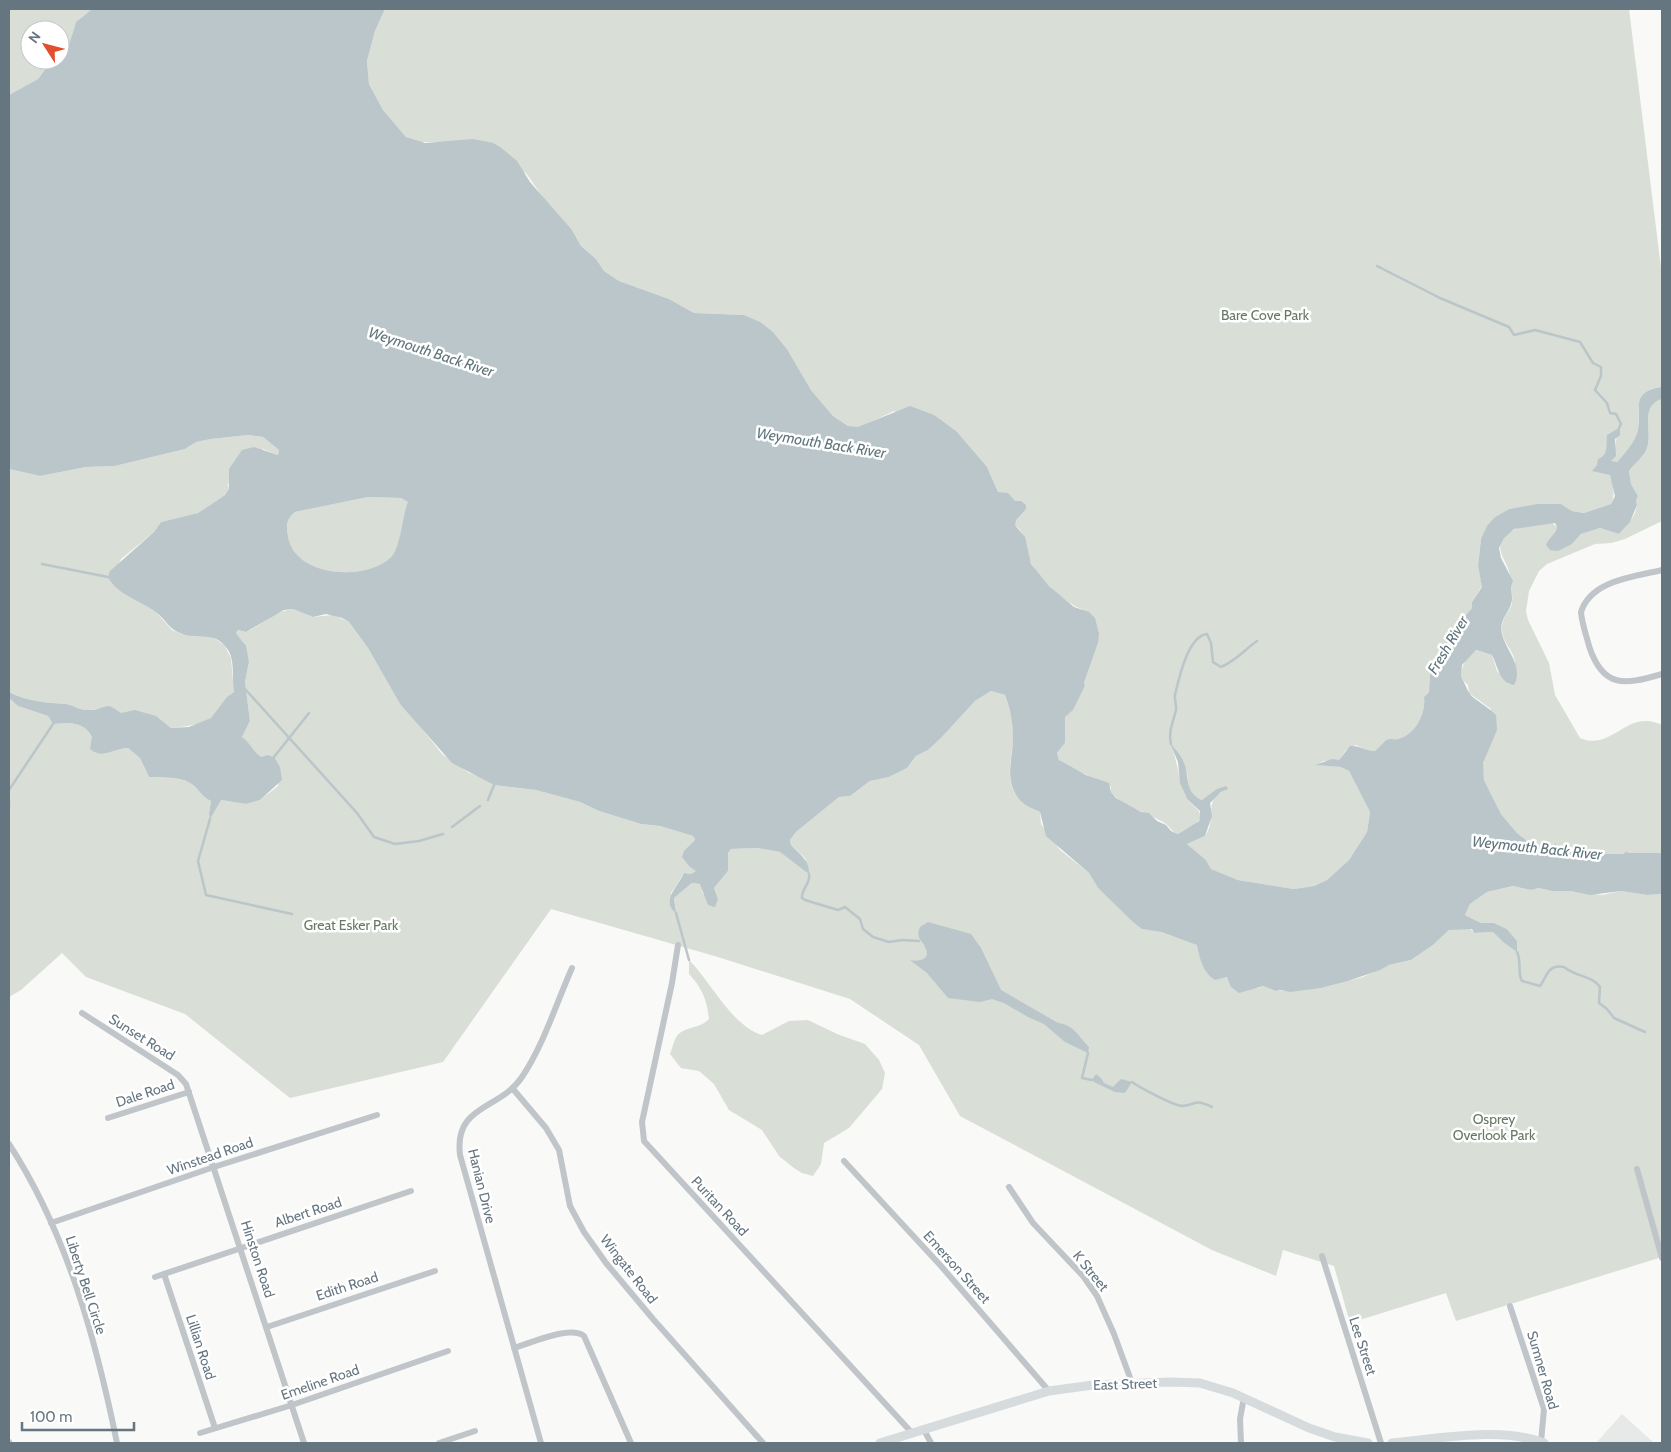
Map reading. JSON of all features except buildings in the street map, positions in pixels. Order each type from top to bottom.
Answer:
[{"type":"street","points":[[1662,570],[1598,589],[1588,596],[1581,612],[1594,661],[1605,675],[1618,681],[1627,682],[1662,674]]},
{"type":"street","name":"Puritan Road","points":[[678,945],[672,983],[642,1122],[644,1141],[913,1434]]},
{"type":"street","name":"Hanian Drive","points":[[541,1443],[460,1156],[458,1140],[465,1122],[472,1115],[513,1090],[536,1052],[572,968]]},
{"type":"street","name":"Sunset Road","points":[[82,1013],[178,1075],[186,1084]]},
{"type":"street","name":"Hinston Road","points":[[186,1084],[304,1443]]},
{"type":"street","name":"Wingate Road","points":[[513,1090],[546,1128],[560,1150],[570,1206],[590,1240],[652,1319],[763,1443]]},
{"type":"street","name":"Dale Road","points":[[108,1118],[189,1092]]},
{"type":"street","name":"Winstead Road","points":[[51,1223],[214,1167],[377,1115]]},
{"type":"street","name":"Liberty Bell Circle","points":[[9,1144],[51,1223],[79,1296],[117,1443]]},
{"type":"street","name":"Emerson Street","points":[[844,1161],[941,1266],[1049,1391]]},
{"type":"street","points":[[1637,1169],[1662,1258]]},
{"type":"street","name":"K Street","points":[[1009,1187],[1033,1223],[1083,1276],[1097,1296],[1114,1334],[1132,1383]]},
{"type":"street","name":"Albert Road","points":[[155,1277],[411,1191]]},
{"type":"street","name":"Lee Street","points":[[1322,1256],[1381,1443]]},
{"type":"street","name":"Edith Road","points":[[267,1326],[435,1271]]},
{"type":"street","name":"Lillian Road","points":[[164,1274],[215,1428]]},
{"type":"street","name":"Sumner Road","points":[[1510,1306],[1544,1409],[1543,1443]]},
{"type":"street","points":[[514,1348],[569,1332],[579,1332],[584,1336],[631,1443]]},
{"type":"street","name":"Emeline Road","points":[[200,1433],[292,1405],[448,1351]]},
{"type":"street","name":"East Street","points":[[880,1443],[1049,1391],[1132,1383],[1200,1384],[1244,1397],[1309,1428],[1341,1438],[1368,1443]]},
{"type":"street","points":[[1242,1443],[1240,1419],[1244,1397]]},
{"type":"street","points":[[924,1430],[931,1443]]},
{"type":"street","points":[[439,1443],[475,1431]]},
{"type":"street","points":[[1392,1443],[1492,1435],[1522,1437],[1543,1443]]},
{"type":"shaded area","points":[[1622,1414],[1654,1443],[1596,1443]]},
{"type":"green space","points":[[9,9],[92,9],[77,22],[70,44],[70,20],[20,20],[20,70],[45,70],[38,79],[9,95]]},
{"type":"green space","name":"Bare Cove Park","points":[[385,9],[1629,9],[1662,276],[1662,387],[1651,389],[1644,393],[1641,398],[1635,440],[1617,462],[1611,462],[1620,427],[1607,435],[1607,450],[1603,457],[1613,486],[1614,492],[1611,504],[1584,513],[1572,511],[1561,504],[1523,507],[1509,509],[1495,517],[1481,539],[1478,566],[1482,586],[1472,602],[1472,608],[1452,631],[1430,672],[1429,692],[1424,697],[1421,717],[1410,733],[1398,739],[1386,740],[1375,751],[1368,751],[1356,745],[1346,750],[1339,760],[1323,761],[1317,765],[1342,767],[1349,771],[1370,812],[1367,832],[1349,860],[1327,880],[1314,886],[1294,889],[1238,880],[1211,869],[1206,860],[1187,844],[1205,836],[1211,821],[1212,804],[1215,798],[1228,789],[1202,800],[1196,797],[1190,790],[1186,770],[1171,745],[1186,797],[1200,812],[1199,820],[1178,834],[1172,831],[1166,824],[1117,798],[1111,792],[1111,787],[1071,768],[1059,760],[1057,753],[1065,743],[1065,717],[1073,709],[1085,686],[1084,683],[1098,643],[1082,609],[1061,596],[1045,582],[1033,567],[1028,556],[1024,537],[1015,525],[1015,501],[998,492],[987,467],[979,459],[894,411],[858,428],[848,426],[833,416],[811,390],[787,349],[773,332],[744,315],[694,313],[669,299],[619,281],[604,271],[596,259],[581,246],[572,230],[549,206],[526,173],[445,142],[417,142],[406,137],[383,110],[369,84],[367,61],[375,31]]},
{"type":"green space","points":[[1662,399],[1662,521],[1625,539],[1611,543],[1595,544],[1547,564],[1539,571],[1529,591],[1526,611],[1528,620],[1549,663],[1555,695],[1580,738],[1591,741],[1601,739],[1639,722],[1650,721],[1662,725],[1662,853],[1628,853],[1627,851],[1623,854],[1583,854],[1583,848],[1578,853],[1535,847],[1517,833],[1501,814],[1484,780],[1483,763],[1489,746],[1491,709],[1469,693],[1468,685],[1461,678],[1463,666],[1475,650],[1492,655],[1497,671],[1510,685],[1515,662],[1503,635],[1502,626],[1512,603],[1512,593],[1509,570],[1500,550],[1502,540],[1507,534],[1516,529],[1551,522],[1557,527],[1553,536],[1561,548],[1572,544],[1581,534],[1600,528],[1619,534],[1632,519],[1636,510],[1638,496],[1631,484],[1629,471],[1646,451],[1649,413],[1655,402]]},
{"type":"green space","points":[[248,435],[263,437],[279,450],[278,455],[263,449],[228,484],[229,489],[225,495],[198,513],[161,522],[154,532],[121,559],[111,582],[156,612],[172,630],[182,634],[210,635],[224,645],[231,658],[234,692],[226,699],[216,714],[201,723],[171,728],[159,719],[141,712],[121,714],[107,706],[95,710],[83,710],[66,704],[29,699],[9,692],[9,469],[40,476],[86,467],[115,466],[185,449],[196,442]]},
{"type":"green space","points":[[368,497],[401,498],[409,502],[395,552],[380,565],[365,570],[349,572],[332,571],[317,567],[303,560],[293,550],[287,526],[288,520],[295,512]]},
{"type":"green space","name":"Great Esker Park","points":[[293,609],[313,617],[333,615],[349,622],[368,648],[400,704],[442,754],[469,773],[481,777],[494,785],[536,790],[580,802],[599,811],[641,824],[660,826],[693,836],[695,840],[690,846],[697,871],[691,874],[684,873],[671,893],[676,910],[674,898],[692,883],[701,884],[703,894],[718,899],[714,888],[728,871],[728,853],[731,849],[757,848],[780,852],[809,873],[805,858],[791,845],[790,840],[796,832],[839,797],[850,796],[870,781],[889,777],[907,768],[916,756],[928,750],[941,738],[975,701],[991,691],[1005,695],[1011,718],[1013,741],[1010,776],[1014,792],[1020,799],[1040,812],[1041,824],[1060,850],[1089,873],[1098,888],[1142,929],[1162,931],[1191,941],[1197,945],[1222,976],[1258,988],[1263,986],[1276,991],[1321,988],[1363,977],[1389,965],[1411,960],[1433,945],[1449,930],[1469,927],[1474,933],[1493,932],[1503,942],[1517,951],[1517,941],[1507,929],[1494,923],[1481,923],[1465,915],[1470,904],[1487,892],[1513,886],[1531,890],[1539,888],[1552,891],[1571,891],[1602,895],[1621,891],[1647,895],[1662,894],[1662,1257],[1456,1321],[1446,1293],[1350,1323],[1334,1266],[1283,1250],[1276,1276],[1212,1250],[960,1116],[919,1045],[850,999],[718,957],[551,909],[443,1062],[290,1098],[185,1014],[86,977],[62,953],[21,990],[9,997],[9,698],[18,706],[48,716],[53,724],[80,725],[89,732],[104,754],[114,749],[128,748],[140,758],[149,777],[176,778],[190,783],[211,801],[209,813],[221,800],[246,804],[260,800],[278,786],[280,767],[276,763],[258,755],[242,737],[250,721],[245,682],[249,662],[243,642],[236,633],[238,630],[246,632],[274,615]]},
{"type":"green space","points":[[689,960],[722,1002],[741,1023],[751,1030],[762,1035],[789,1021],[808,1020],[837,1034],[865,1044],[879,1060],[885,1073],[882,1089],[849,1128],[824,1143],[821,1164],[813,1176],[802,1173],[779,1156],[762,1130],[729,1110],[714,1084],[699,1071],[681,1068],[670,1054],[680,1033],[709,1019],[703,995],[689,974]]},
{"type":"water","points":[[92,9],[385,9],[375,31],[367,61],[369,84],[383,110],[406,137],[425,143],[473,139],[493,143],[500,147],[517,161],[530,182],[572,230],[581,246],[596,259],[604,271],[619,281],[669,299],[694,313],[744,315],[760,322],[773,332],[787,349],[811,390],[833,416],[848,426],[858,427],[910,406],[934,415],[956,431],[987,467],[998,492],[1008,493],[1015,501],[1021,501],[1026,505],[1026,509],[1016,520],[1015,525],[1025,537],[1031,564],[1049,586],[1074,607],[1089,612],[1095,618],[1099,634],[1098,643],[1084,683],[1085,686],[1073,710],[1065,717],[1065,743],[1057,753],[1059,760],[1086,775],[1109,783],[1111,792],[1116,798],[1141,812],[1149,813],[1157,821],[1178,834],[1199,821],[1200,811],[1187,799],[1180,783],[1178,762],[1170,743],[1183,760],[1188,784],[1196,797],[1202,800],[1217,789],[1226,786],[1228,789],[1221,792],[1210,803],[1212,816],[1205,836],[1187,844],[1206,860],[1211,869],[1238,880],[1294,889],[1314,886],[1327,880],[1349,860],[1367,832],[1370,812],[1349,771],[1341,767],[1315,765],[1332,759],[1339,760],[1350,746],[1375,751],[1386,740],[1398,739],[1410,733],[1421,717],[1424,697],[1429,692],[1430,672],[1452,631],[1472,608],[1472,602],[1482,587],[1478,566],[1481,539],[1487,526],[1495,517],[1509,509],[1538,504],[1561,504],[1572,511],[1584,513],[1611,504],[1615,496],[1610,475],[1592,471],[1597,465],[1598,459],[1604,455],[1607,446],[1607,435],[1620,427],[1620,435],[1615,439],[1616,456],[1611,461],[1617,462],[1630,447],[1636,436],[1640,399],[1651,390],[1662,387],[1662,399],[1655,402],[1649,413],[1646,451],[1629,471],[1631,484],[1638,496],[1637,505],[1630,522],[1619,534],[1600,528],[1581,534],[1572,544],[1558,551],[1550,550],[1546,545],[1556,530],[1555,523],[1514,529],[1504,538],[1499,548],[1501,558],[1513,581],[1511,587],[1512,601],[1501,629],[1516,665],[1517,678],[1514,685],[1509,684],[1502,678],[1492,655],[1476,650],[1462,665],[1461,677],[1472,696],[1496,715],[1497,730],[1483,763],[1484,780],[1501,814],[1517,833],[1535,847],[1551,848],[1556,843],[1556,848],[1578,852],[1583,848],[1583,854],[1623,854],[1627,851],[1628,853],[1662,853],[1662,894],[1647,895],[1621,891],[1590,895],[1539,888],[1531,890],[1513,886],[1487,892],[1470,904],[1465,915],[1481,923],[1494,923],[1507,929],[1517,941],[1517,952],[1493,932],[1474,933],[1472,929],[1449,930],[1433,945],[1411,960],[1389,965],[1348,981],[1321,988],[1290,992],[1276,991],[1263,986],[1239,993],[1231,987],[1227,977],[1215,980],[1208,974],[1201,960],[1197,945],[1162,932],[1142,929],[1133,922],[1098,888],[1089,873],[1046,836],[1040,812],[1027,806],[1015,793],[1010,778],[1013,737],[1011,716],[1005,695],[991,691],[975,701],[941,738],[928,750],[916,756],[907,768],[889,777],[870,781],[850,796],[839,797],[796,832],[790,840],[791,845],[806,861],[809,874],[780,852],[757,848],[731,849],[728,853],[728,871],[714,888],[718,899],[715,907],[708,905],[700,884],[692,883],[674,898],[676,913],[670,903],[672,893],[684,873],[691,874],[696,871],[682,857],[684,851],[695,840],[693,836],[660,826],[641,824],[599,811],[580,802],[536,790],[494,785],[452,763],[400,704],[368,648],[349,622],[326,614],[313,617],[293,609],[284,610],[246,632],[238,630],[236,633],[246,646],[249,662],[245,682],[250,721],[242,737],[262,757],[267,755],[274,757],[280,767],[282,780],[260,800],[246,804],[221,800],[210,819],[211,801],[190,783],[176,778],[149,777],[140,758],[128,748],[104,754],[95,752],[90,749],[92,737],[85,728],[75,724],[53,724],[48,716],[18,706],[9,698],[9,692],[29,699],[66,704],[86,710],[95,710],[107,706],[121,713],[135,710],[156,716],[171,728],[189,727],[211,718],[227,697],[234,692],[232,665],[228,650],[223,644],[212,638],[187,635],[176,631],[157,613],[117,589],[108,577],[110,571],[154,532],[161,522],[198,513],[225,495],[229,489],[229,469],[242,450],[254,447],[278,455],[279,450],[263,437],[248,435],[196,442],[185,449],[115,466],[86,467],[40,476],[9,469],[9,95],[38,79],[45,70],[70,70],[70,42],[76,22]],"holes":[[[368,497],[401,498],[408,502],[397,546],[391,557],[380,565],[365,570],[349,572],[332,571],[317,567],[303,560],[293,550],[288,536],[288,520],[295,512]]]},
{"type":"water","points":[[928,922],[971,934],[981,948],[1001,990],[1058,1023],[1068,1026],[1089,1047],[1088,1053],[1065,1042],[1044,1024],[1004,1003],[992,999],[980,1002],[948,998],[927,973],[910,960],[916,961],[927,956],[925,946],[918,934],[920,927]]},
{"type":"water","points":[[1096,1074],[1104,1083],[1113,1087],[1121,1079],[1132,1082],[1125,1093],[1115,1092],[1094,1082],[1092,1080]]},
{"type":"waterway","points":[[1377,266],[1440,298],[1509,327],[1514,335],[1535,330],[1580,342],[1593,363],[1601,367],[1601,376],[1595,390],[1607,403],[1610,413],[1616,414],[1621,424],[1619,428]]},
{"type":"waterway","points":[[42,564],[108,577]]},
{"type":"waterway","points":[[1171,744],[1170,731],[1176,708],[1175,695],[1179,679],[1185,659],[1200,636],[1207,634],[1211,643],[1213,662],[1221,667],[1236,659],[1257,641]]},
{"type":"waterway","points":[[245,689],[357,813],[374,837],[395,844],[419,841],[443,834]]},
{"type":"waterway","points":[[274,757],[309,713]]},
{"type":"waterway","points":[[9,790],[53,724]]},
{"type":"waterway","points":[[488,800],[494,785]]},
{"type":"waterway","points":[[9,801],[9,808]]},
{"type":"waterway","points":[[452,827],[480,806]]},
{"type":"waterway","points":[[210,819],[198,861],[206,895],[292,914]]},
{"type":"waterway","points":[[809,874],[809,881],[802,895],[802,898],[805,900],[838,910],[845,907],[860,919],[863,929],[873,937],[889,942],[902,940],[919,941]]},
{"type":"waterway","points":[[676,913],[689,960]]},
{"type":"waterway","points":[[1517,952],[1522,981],[1540,986],[1551,969],[1554,967],[1564,967],[1597,983],[1600,987],[1599,1003],[1614,1018],[1645,1032]]},
{"type":"waterway","points":[[1088,1053],[1082,1078],[1092,1080]]},
{"type":"waterway","points":[[1132,1082],[1178,1105],[1182,1106],[1198,1102],[1212,1107]]},
{"type":"water label","name":"Weymouth Back River","points":[[431,352]]},
{"type":"water label","name":"Weymouth Back River","points":[[821,443]]},
{"type":"water label","name":"Fresh River","points":[[1448,645]]},
{"type":"water label","name":"Weymouth Back River","points":[[1537,848]]},
{"type":"park label","name":"Osprey Overlook Park","points":[[1494,1128]]}]
